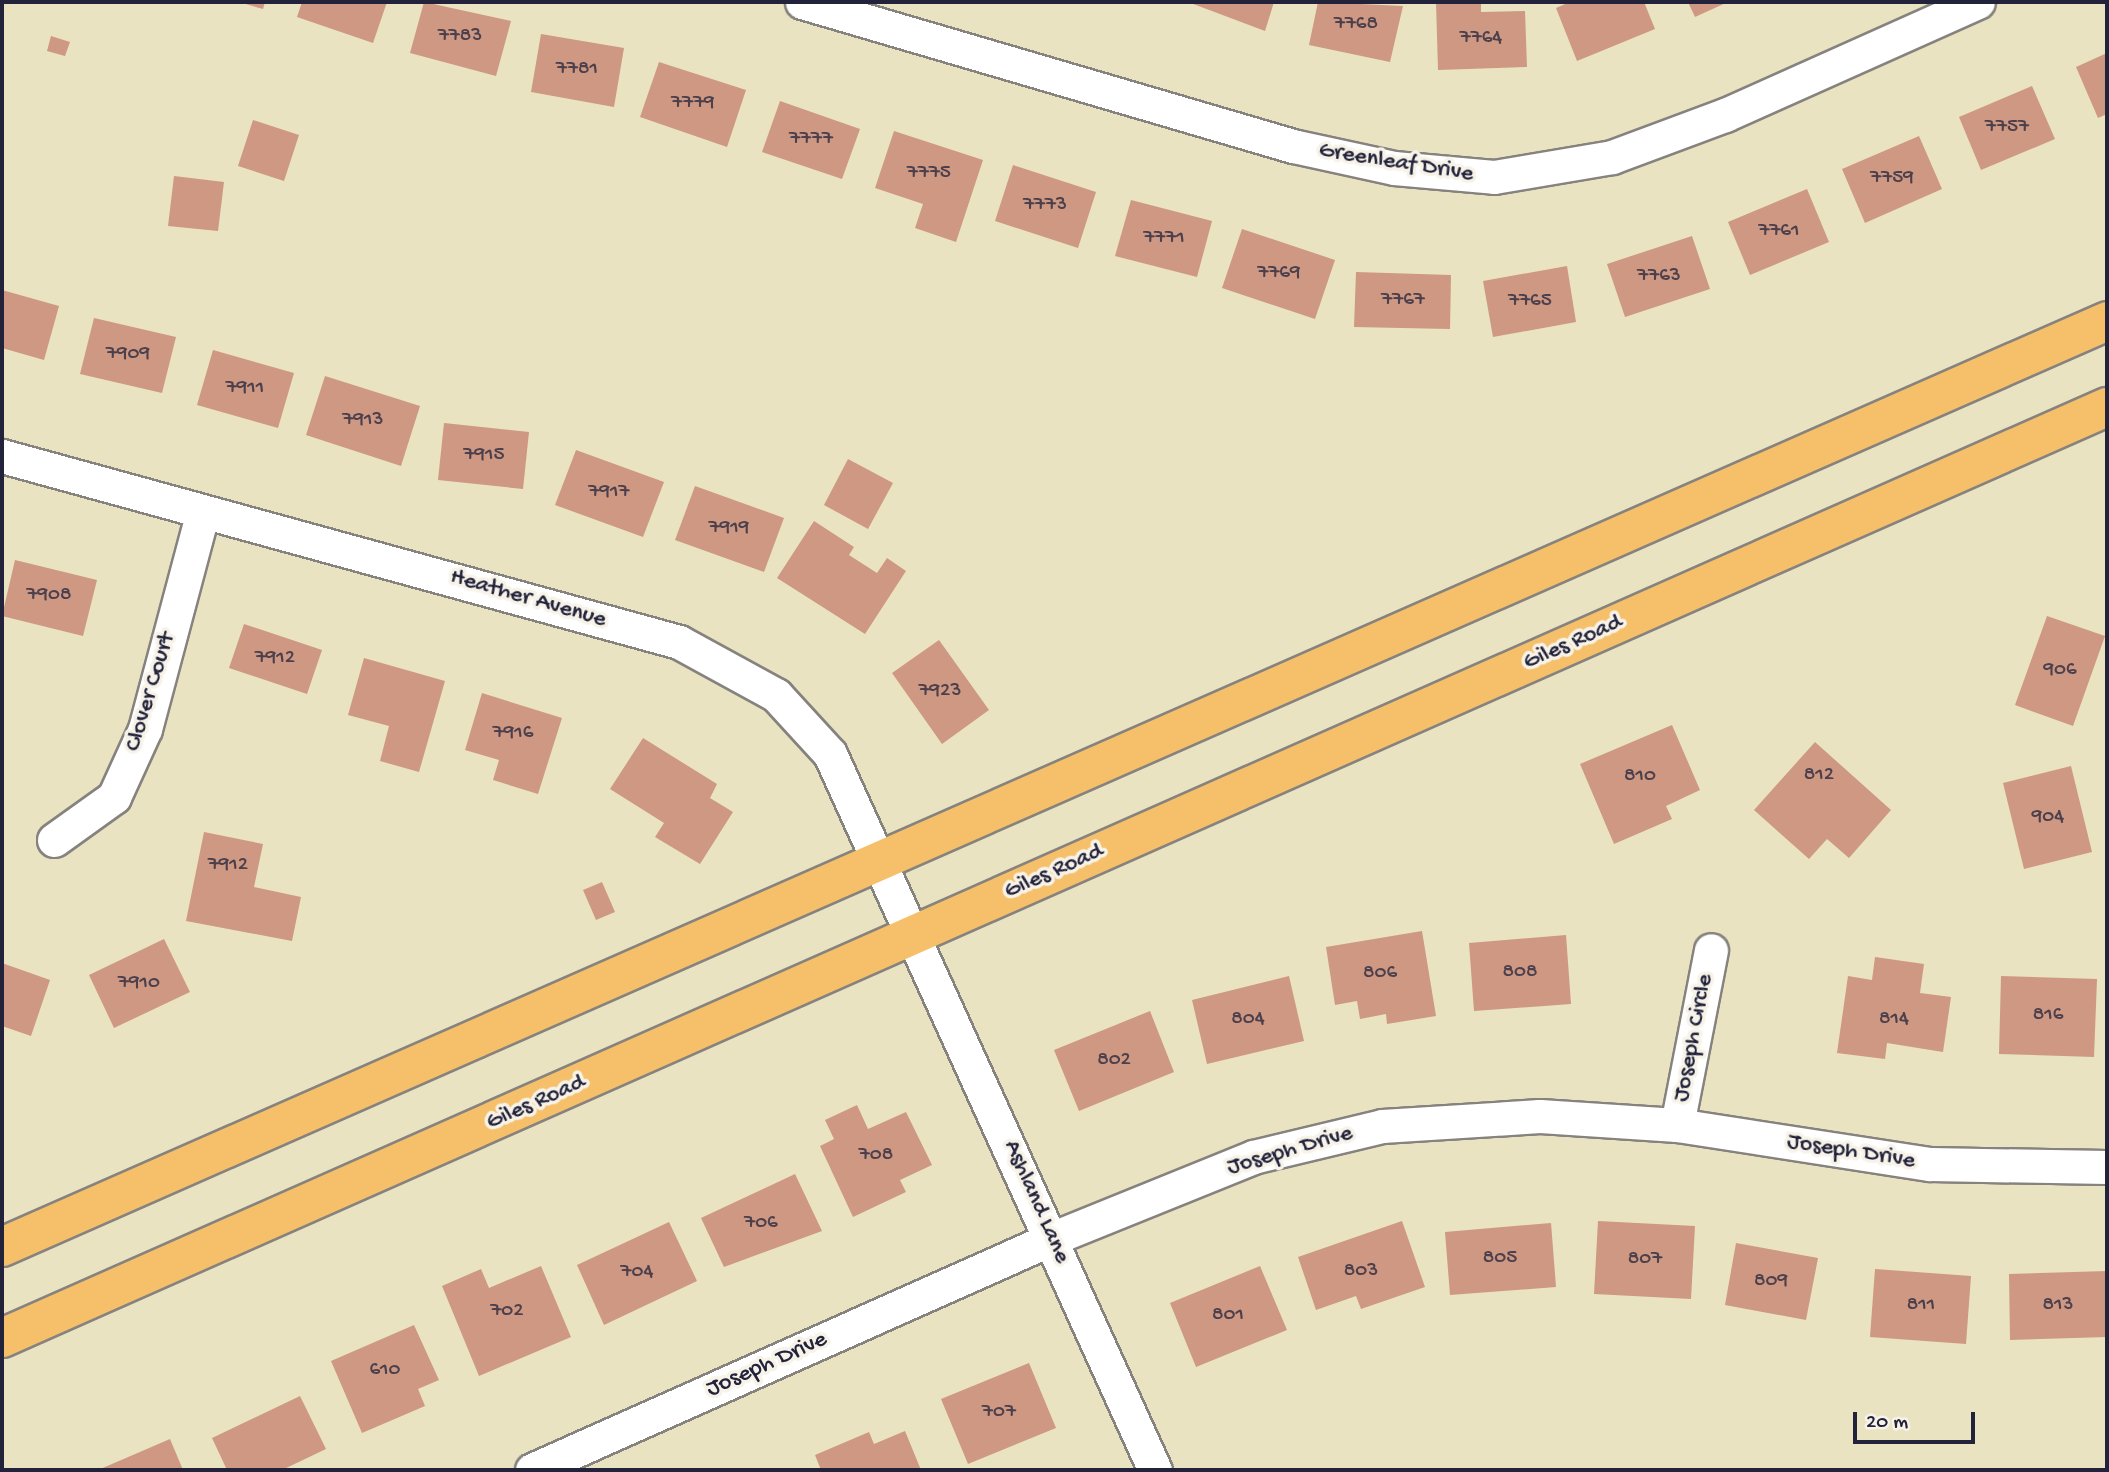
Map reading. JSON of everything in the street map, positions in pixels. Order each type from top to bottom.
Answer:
[{"type":"main road","points":[[2,1247],[881,863],[2107,321]]},
{"type":"main road","name":"Giles Road","points":[[2,1338],[2107,407]]},
{"type":"street","name":"Greenleaf Drive","points":[[802,2],[1293,146],[1394,168],[1494,177],[1624,152],[1978,2]]},
{"type":"street","name":"Heather Avenue","points":[[2,456],[202,514],[679,642],[776,695],[830,754],[913,934]]},
{"type":"street","name":"Clover Court","points":[[54,840],[114,797],[145,729],[202,514]]},
{"type":"street","name":"Ashland Lane","points":[[913,934],[1155,1470]]},
{"type":"street","name":"Joseph Circle","points":[[1677,1125],[1711,950]]},
{"type":"street","name":"Joseph Drive","points":[[532,1470],[1052,1238],[1253,1157],[1382,1126],[1540,1116],[1677,1125],[1930,1164],[2107,1167]]},
{"type":"building","points":[[239,2],[265,2],[263,9]]},
{"type":"building","points":[[302,2],[387,2],[373,43],[297,17]]},
{"type":"building","points":[[424,2],[511,21],[496,76],[410,53]]},
{"type":"building","points":[[1188,2],[1274,2],[1265,31]]},
{"type":"building","points":[[1318,2],[1403,6],[1390,62],[1309,45]]},
{"type":"building","points":[[1436,2],[1481,2],[1481,12],[1525,11],[1527,67],[1438,70]]},
{"type":"building","points":[[1570,2],[1644,2],[1655,29],[1577,61],[1556,8]]},
{"type":"building","points":[[1688,2],[1728,2],[1695,17]]},
{"type":"building","points":[[541,34],[624,48],[614,107],[531,92]]},
{"type":"building","points":[[51,36],[70,42],[65,56],[47,51]]},
{"type":"building","points":[[2107,53],[2107,114],[2098,118],[2076,67]]},
{"type":"building","points":[[659,62],[746,90],[727,147],[640,117]]},
{"type":"building","points":[[2032,86],[2055,139],[1981,170],[1959,117]]},
{"type":"building","points":[[780,101],[860,129],[842,179],[762,152]]},
{"type":"building","points":[[253,120],[299,135],[284,181],[238,166]]},
{"type":"building","points":[[894,131],[983,160],[956,242],[915,228],[923,204],[875,188]]},
{"type":"building","points":[[1919,136],[1942,189],[1865,223],[1842,169]]},
{"type":"building","points":[[1013,165],[1096,192],[1078,248],[995,221]]},
{"type":"building","points":[[174,176],[224,182],[218,231],[168,226]]},
{"type":"building","points":[[1807,189],[1829,242],[1750,275],[1728,222]]},
{"type":"building","points":[[1131,200],[1212,221],[1197,277],[1115,256]]},
{"type":"building","points":[[1242,229],[1335,260],[1315,319],[1222,288]]},
{"type":"building","points":[[1692,236],[1710,289],[1625,317],[1607,264]]},
{"type":"building","points":[[1567,266],[1576,322],[1493,337],[1483,281]]},
{"type":"building","points":[[1356,272],[1451,275],[1450,329],[1354,327]]},
{"type":"building","points":[[2,290],[59,306],[44,360],[2,348]]},
{"type":"building","points":[[94,318],[176,337],[162,393],[80,374]]},
{"type":"building","points":[[213,350],[294,373],[278,428],[197,405]]},
{"type":"building","points":[[325,376],[420,406],[401,466],[306,435]]},
{"type":"building","points":[[444,423],[529,432],[523,489],[438,480]]},
{"type":"building","points":[[576,450],[664,482],[643,537],[555,505]]},
{"type":"building","points":[[848,459],[893,483],[868,529],[824,505]]},
{"type":"building","points":[[695,486],[784,518],[764,572],[675,540]]},
{"type":"building","points":[[814,521],[854,547],[849,555],[877,573],[887,558],[906,571],[865,634],[777,578]]},
{"type":"building","points":[[15,560],[97,580],[83,636],[2,616]]},
{"type":"building","points":[[2047,616],[2105,636],[2073,726],[2015,705]]},
{"type":"building","points":[[244,624],[322,650],[307,694],[229,668]]},
{"type":"building","points":[[939,640],[989,710],[942,744],[892,673]]},
{"type":"building","points":[[364,658],[445,681],[419,772],[380,761],[389,726],[348,715]]},
{"type":"building","points":[[482,693],[562,718],[538,794],[493,780],[499,760],[465,750]]},
{"type":"building","points":[[1672,725],[1700,790],[1666,806],[1672,819],[1614,844],[1580,764]]},
{"type":"building","points":[[643,738],[717,784],[710,798],[733,812],[700,864],[655,837],[664,823],[610,789]]},
{"type":"building","points":[[1815,742],[1891,810],[1849,858],[1827,839],[1809,859],[1754,810]]},
{"type":"building","points":[[2071,766],[2092,852],[2024,869],[2003,783]]},
{"type":"building","points":[[204,832],[263,844],[254,887],[301,897],[292,941],[186,921]]},
{"type":"building","points":[[602,882],[615,912],[596,920],[583,890]]},
{"type":"building","points":[[1422,931],[1436,1016],[1387,1024],[1386,1014],[1360,1019],[1357,1001],[1335,1005],[1326,947]]},
{"type":"building","points":[[1566,935],[1571,1004],[1474,1011],[1469,943]]},
{"type":"building","points":[[164,939],[190,992],[114,1028],[89,975]]},
{"type":"building","points":[[1875,957],[1924,964],[1920,993],[1951,997],[1943,1052],[1887,1043],[1885,1059],[1837,1053],[1848,976],[1872,980]]},
{"type":"building","points":[[2,963],[50,980],[31,1036],[2,1026]]},
{"type":"building","points":[[1289,976],[1304,1041],[1207,1064],[1192,1000]]},
{"type":"building","points":[[2001,976],[2097,979],[2094,1057],[1999,1054]]},
{"type":"building","points":[[1150,1011],[1174,1072],[1079,1111],[1054,1050]]},
{"type":"building","points":[[857,1105],[868,1129],[906,1112],[932,1165],[900,1180],[906,1192],[853,1217],[820,1146],[834,1139],[825,1120]]},
{"type":"building","points":[[795,1174],[822,1231],[724,1267],[701,1218]]},
{"type":"building","points":[[1402,1221],[1425,1287],[1361,1309],[1356,1296],[1316,1310],[1298,1257]]},
{"type":"building","points":[[1598,1221],[1695,1226],[1691,1299],[1594,1294]]},
{"type":"building","points":[[669,1222],[697,1281],[604,1325],[577,1265]]},
{"type":"building","points":[[1551,1223],[1556,1287],[1450,1295],[1445,1232]]},
{"type":"building","points":[[1736,1243],[1818,1258],[1806,1320],[1725,1305]]},
{"type":"building","points":[[541,1266],[571,1337],[479,1376],[442,1286],[481,1269],[489,1288]]},
{"type":"building","points":[[1260,1266],[1287,1330],[1196,1367],[1170,1303]]},
{"type":"building","points":[[1875,1269],[1971,1276],[1966,1344],[1870,1337]]},
{"type":"building","points":[[2107,1271],[2107,1337],[2010,1340],[2009,1274]]},
{"type":"building","points":[[414,1325],[439,1380],[418,1389],[425,1406],[362,1433],[331,1361]]},
{"type":"building","points":[[1029,1363],[1056,1428],[968,1464],[941,1399]]},
{"type":"building","points":[[300,1396],[326,1449],[282,1470],[227,1470],[212,1438]]},
{"type":"building","points":[[905,1431],[921,1470],[821,1470],[815,1455],[869,1432],[874,1444]]},
{"type":"building","points":[[170,1439],[183,1470],[98,1470]]}]
